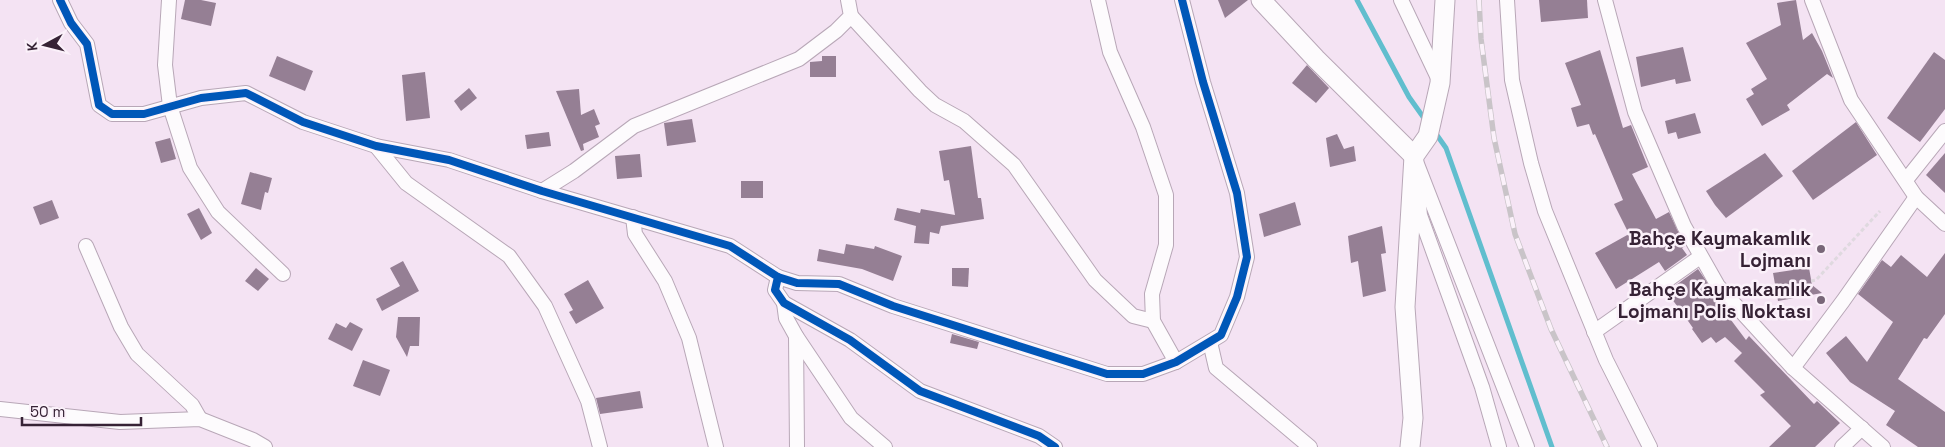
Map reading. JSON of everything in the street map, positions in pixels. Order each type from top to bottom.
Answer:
[{"type":"street","points":[[60,0],[71,23],[87,44],[99,105],[112,114],[144,114],[201,98],[246,93],[303,122],[376,146],[449,160],[542,191],[730,246],[778,277],[797,283],[840,284],[893,306],[1107,374],[1144,374],[1176,362],[1221,335],[1237,297],[1247,257],[1237,192],[1203,82],[1182,0]]},
{"type":"street","points":[[169,0],[165,65],[170,106],[190,168],[218,212],[283,274]]},
{"type":"street","points":[[848,0],[851,16],[920,91],[935,105],[964,121],[1014,165],[1095,280],[1133,316],[1153,321]]},
{"type":"street","points":[[1098,0],[1110,52],[1143,127],[1166,195],[1166,245],[1152,294],[1153,321],[1176,362]]},
{"type":"street","points":[[1261,0],[1316,59],[1414,156],[1528,447]]},
{"type":"street","points":[[1401,0],[1439,89]]},
{"type":"street","points":[[1410,447],[1413,418],[1405,306],[1414,156],[1428,136],[1439,89],[1445,0]]},
{"type":"street","points":[[1506,0],[1512,80],[1545,212],[1610,369],[1650,447]]},
{"type":"street","points":[[1605,0],[1635,112],[1684,226],[1700,257],[1718,286],[1793,368],[1882,447]]},
{"type":"street","points":[[1812,0],[1851,100],[1916,197],[1945,224]]},
{"type":"street","points":[[542,191],[574,171],[634,126],[799,59],[836,31],[851,16]]},
{"type":"street","points":[[1906,180],[1945,132]]},
{"type":"street","points":[[376,146],[406,183],[509,256],[545,306],[588,401],[600,447]]},
{"type":"street","points":[[1414,156],[1420,215],[1482,387],[1499,447]]},
{"type":"street","points":[[1793,368],[1916,197]]},
{"type":"street","points":[[633,217],[635,234],[665,281],[689,338],[716,447]]},
{"type":"street","points":[[86,246],[121,327],[137,354],[192,405],[200,419]]},
{"type":"street","points":[[1594,332],[1700,257]]},
{"type":"street","points":[[778,277],[775,290],[784,303],[850,340],[920,391],[1039,436],[1055,447]]},
{"type":"street","points":[[784,303],[786,318],[796,336],[851,418],[885,447]]},
{"type":"street","points":[[796,336],[797,447]]},
{"type":"street","points":[[1210,342],[1216,368],[1310,447]]},
{"type":"street","points":[[0,409],[120,422],[200,419],[253,440],[265,447]]},
{"type":"street","points":[[1842,447],[1862,428]]},
{"type":"path","points":[[1811,281],[1816,280],[1880,211]]},
{"type":"building","points":[[185,0],[201,0],[216,3],[211,26],[181,19]]},
{"type":"building","points":[[1218,0],[1248,0],[1225,18]]},
{"type":"building","points":[[1539,0],[1587,0],[1588,18],[1541,22]]},
{"type":"building","points":[[1796,0],[1803,40],[1812,33],[1833,78],[1827,74],[1787,105],[1790,110],[1762,126],[1746,99],[1754,94],[1751,89],[1767,79],[1746,43],[1781,25],[1777,3]]},
{"type":"building","points":[[1683,47],[1691,81],[1676,84],[1675,79],[1641,87],[1636,57]]},
{"type":"building","points":[[1600,50],[1623,128],[1631,125],[1648,167],[1632,174],[1656,219],[1669,212],[1685,246],[1682,248],[1687,255],[1665,271],[1659,262],[1616,289],[1595,253],[1629,234],[1614,204],[1623,200],[1589,124],[1577,127],[1571,108],[1581,105],[1565,63]]},
{"type":"building","points":[[1934,52],[1945,60],[1945,109],[1920,142],[1887,118]]},
{"type":"building","points":[[277,56],[313,71],[305,91],[269,76]]},
{"type":"building","points":[[822,56],[836,56],[836,77],[810,77],[810,62],[822,61]]},
{"type":"building","points":[[1307,65],[1329,88],[1316,103],[1292,83]]},
{"type":"building","points":[[425,72],[430,118],[406,121],[402,75]]},
{"type":"building","points":[[469,88],[477,98],[461,111],[454,101]]},
{"type":"building","points":[[579,89],[581,115],[594,109],[600,124],[595,126],[599,137],[583,144],[584,150],[581,151],[556,91]]},
{"type":"building","points":[[1695,113],[1701,133],[1678,139],[1676,132],[1668,134],[1665,121]]},
{"type":"building","points":[[692,119],[696,142],[667,146],[664,123]]},
{"type":"building","points":[[1856,122],[1877,155],[1813,200],[1792,171]]},
{"type":"building","points":[[549,132],[551,146],[527,149],[525,135]]},
{"type":"building","points":[[1337,134],[1344,149],[1354,146],[1356,161],[1330,167],[1326,138]]},
{"type":"building","points":[[170,138],[176,159],[161,163],[155,142]]},
{"type":"building","points":[[971,146],[978,198],[981,198],[984,219],[941,226],[939,234],[930,232],[929,244],[914,243],[916,226],[894,220],[897,208],[920,213],[921,209],[955,215],[949,180],[944,181],[939,151]]},
{"type":"building","points":[[1765,153],[1783,176],[1726,218],[1706,191]]},
{"type":"building","points":[[1945,153],[1945,193],[1926,175]]},
{"type":"building","points":[[640,154],[642,177],[617,179],[615,156]]},
{"type":"building","points":[[250,172],[272,178],[268,193],[265,192],[261,210],[241,204]]},
{"type":"building","points":[[741,181],[763,181],[763,198],[741,198]]},
{"type":"building","points":[[52,200],[59,218],[40,225],[33,207]]},
{"type":"building","points":[[1295,202],[1301,225],[1264,237],[1259,214]]},
{"type":"building","points":[[199,208],[212,233],[201,240],[187,214]]},
{"type":"building","points":[[1382,226],[1386,253],[1381,254],[1386,291],[1363,297],[1358,261],[1351,263],[1348,236]]},
{"type":"building","points":[[846,244],[874,249],[875,246],[902,256],[893,281],[862,269],[817,261],[819,249],[844,254]]},
{"type":"building","points":[[1945,253],[1945,314],[1927,339],[1924,338],[1898,379],[1945,412],[1945,447],[1918,447],[1886,425],[1895,411],[1850,382],[1826,353],[1846,336],[1867,362],[1893,322],[1858,294],[1882,260],[1891,267],[1901,255],[1927,277]]},
{"type":"building","points":[[403,261],[419,291],[382,311],[376,299],[400,286],[390,268]]},
{"type":"building","name":"Bahçe Kaymakamlık Lojmanı","points":[[1808,262],[1812,285],[1822,293],[1778,301],[1773,273],[1793,270],[1792,265]]},
{"type":"building","points":[[256,268],[269,279],[258,291],[245,281]]},
{"type":"building","points":[[952,268],[969,268],[968,287],[952,286]]},
{"type":"building","points":[[1698,269],[1718,298],[1716,300],[1746,340],[1749,336],[1814,404],[1817,401],[1840,423],[1815,447],[1769,447],[1791,426],[1760,395],[1765,392],[1734,361],[1742,353],[1725,337],[1716,343],[1711,337],[1702,343],[1671,298],[1680,290],[1676,285]]},
{"type":"building","points":[[588,280],[604,308],[576,324],[569,312],[573,310],[564,294]]},
{"type":"building","points":[[398,317],[420,317],[419,346],[410,346],[407,357],[396,337]]},
{"type":"building","points":[[350,322],[363,329],[352,351],[328,339],[336,323],[346,328]]},
{"type":"building","points":[[952,334],[979,342],[977,349],[950,343]]},
{"type":"building","points":[[363,360],[390,370],[380,396],[353,386]]},
{"type":"building","points":[[640,391],[643,408],[600,414],[596,398]]},
{"type":"waterway","points":[[1357,0],[1409,97],[1426,121]]},
{"type":"waterway","points":[[1434,131],[1446,148],[1552,447]]},
{"type":"railway","points":[[1479,0],[1481,39],[1494,138],[1515,234],[1551,329],[1607,447]]},
{"type":"cycle path","points":[[60,0],[71,23],[87,44],[99,105],[112,114],[144,114],[201,98],[246,93],[303,122],[376,146],[449,160],[542,191],[730,246],[778,277],[775,290],[784,303],[850,340],[920,391],[1039,436],[1055,447]]},
{"type":"cycle path","points":[[778,277],[797,283],[839,284],[893,306],[1107,374],[1143,374],[1176,362],[1221,335],[1237,297],[1247,257],[1237,193],[1203,82],[1182,0]]},
{"type":"place","name":"Bahçe Kaymakamlık Lojmanı","points":[[1821,249]]},
{"type":"place","name":"Bahçe Kaymakamlık Lojmanı Polis Noktası","points":[[1821,300]]}]
